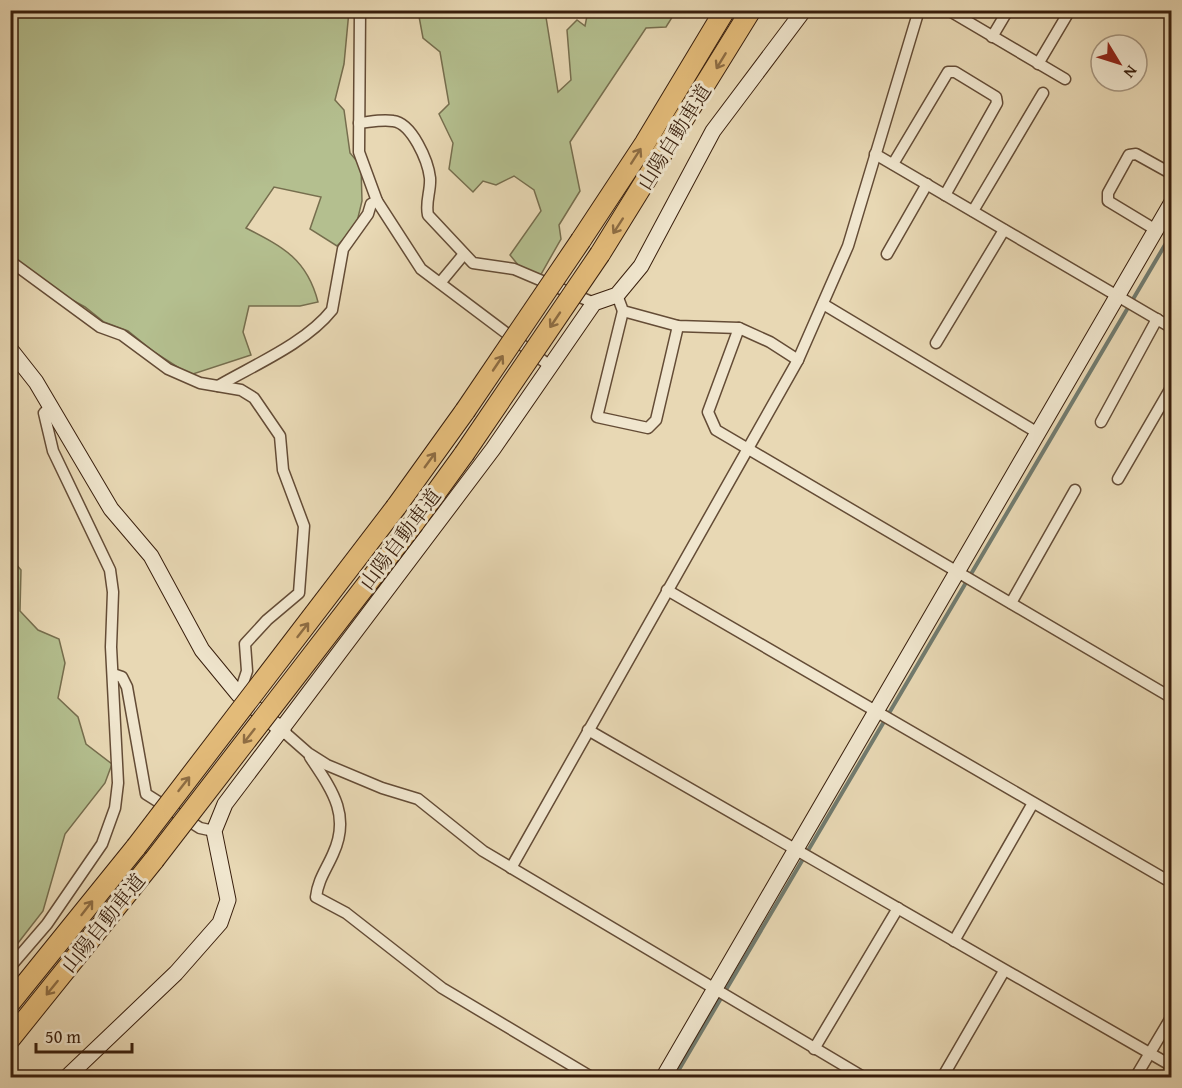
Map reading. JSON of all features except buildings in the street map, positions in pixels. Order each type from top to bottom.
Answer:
[{"type":"highway","name":"山陽自動車道","points":[[10,1003],[136,847],[396,507],[465,411],[581,240],[645,143],[725,10]]},
{"type":"highway","name":"山陽自動車道","points":[[10,1039],[154,860],[414,524],[600,254],[751,10]]},
{"type":"street","points":[[360,10],[359,152],[377,201],[421,268],[550,366]]},
{"type":"street","points":[[66,1077],[176,974],[220,923],[228,900],[214,831],[225,804],[283,730],[492,448],[594,303],[617,295],[640,266],[713,131],[804,10]]},
{"type":"street","points":[[512,868],[798,360],[848,246],[919,10]]},
{"type":"street","points":[[948,10],[1065,79]]},
{"type":"street","points":[[992,37],[1008,10]]},
{"type":"street","points":[[1038,64],[1070,10]]},
{"type":"street","points":[[894,165],[948,72],[955,72],[996,97],[997,103],[945,195]]},
{"type":"street","points":[[973,211],[1043,93]]},
{"type":"street","points":[[359,123],[394,120],[410,133],[421,147],[430,178],[425,205],[428,215],[473,263],[514,269],[594,303]]},
{"type":"street","points":[[875,154],[1156,319],[1171,325]]},
{"type":"street","points":[[1156,230],[1107,201],[1108,193],[1129,155],[1136,154],[1172,174]]},
{"type":"street","points":[[886,254],[927,184]]},
{"type":"street","points":[[218,386],[308,333],[326,318],[332,310],[343,249],[368,214],[371,204],[377,201]]},
{"type":"street","points":[[663,1077],[721,992],[803,853],[964,576],[1038,433],[1126,301],[1156,230],[1172,202]]},
{"type":"street","points":[[936,343],[1004,230]]},
{"type":"street","points":[[440,283],[464,254]]},
{"type":"street","points":[[10,261],[100,327],[123,335],[168,369],[200,383],[241,390],[254,398],[280,436],[283,470],[304,526],[299,593],[267,620],[244,644],[247,671],[238,695]]},
{"type":"street","points":[[617,295],[623,311],[597,417],[648,428],[656,420],[678,326]]},
{"type":"street","points":[[824,304],[1038,433]]},
{"type":"street","points":[[623,311],[678,326],[739,328],[770,342],[798,360]]},
{"type":"street","points":[[1101,422],[1156,319]]},
{"type":"street","points":[[739,328],[708,411],[716,430],[1172,698]]},
{"type":"street","points":[[10,349],[51,406],[111,509],[151,556],[202,650],[238,695],[308,753],[327,765],[382,788],[418,799],[483,851],[814,1049],[865,1077]]},
{"type":"street","points":[[1118,479],[1172,386]]},
{"type":"street","points":[[10,967],[47,924],[102,844],[115,808],[118,783],[112,674],[113,592],[110,570],[53,451],[45,413],[51,406]]},
{"type":"street","points":[[1011,603],[1075,490]]},
{"type":"street","points":[[667,590],[1172,883]]},
{"type":"street","points":[[112,674],[122,677],[127,687],[146,794],[200,828],[214,831]]},
{"type":"street","points":[[588,730],[1172,1066]]},
{"type":"street","points":[[308,753],[332,791],[340,814],[340,839],[318,880],[316,897],[346,913],[442,988],[593,1077]]},
{"type":"street","points":[[954,940],[1033,803]]},
{"type":"street","points":[[814,1049],[897,908]]},
{"type":"street","points":[[942,1077],[1004,971]]},
{"type":"street","points":[[1135,1077],[1172,1016]]},
{"type":"green space","points":[[10,11],[349,11],[344,64],[335,100],[344,110],[350,153],[361,166],[362,201],[356,226],[337,246],[310,229],[321,197],[274,187],[246,228],[292,256],[307,275],[318,302],[300,306],[249,306],[243,332],[251,355],[190,375],[154,352],[128,331],[104,322],[85,307],[41,283],[11,261]]},
{"type":"green space","points":[[418,11],[545,11],[558,92],[571,80],[567,30],[577,20],[585,26],[588,11],[676,11],[666,27],[646,28],[570,142],[580,191],[559,225],[561,239],[540,276],[523,271],[510,255],[541,211],[534,190],[514,176],[496,185],[483,181],[473,192],[449,169],[453,143],[439,114],[449,104],[440,52],[423,38]]},
{"type":"green space","points":[[10,557],[21,570],[20,611],[38,630],[59,639],[65,663],[58,698],[78,717],[86,744],[112,764],[105,783],[65,834],[43,911],[11,952]]},
{"type":"waterway","points":[[674,1078],[1172,233]]}]
